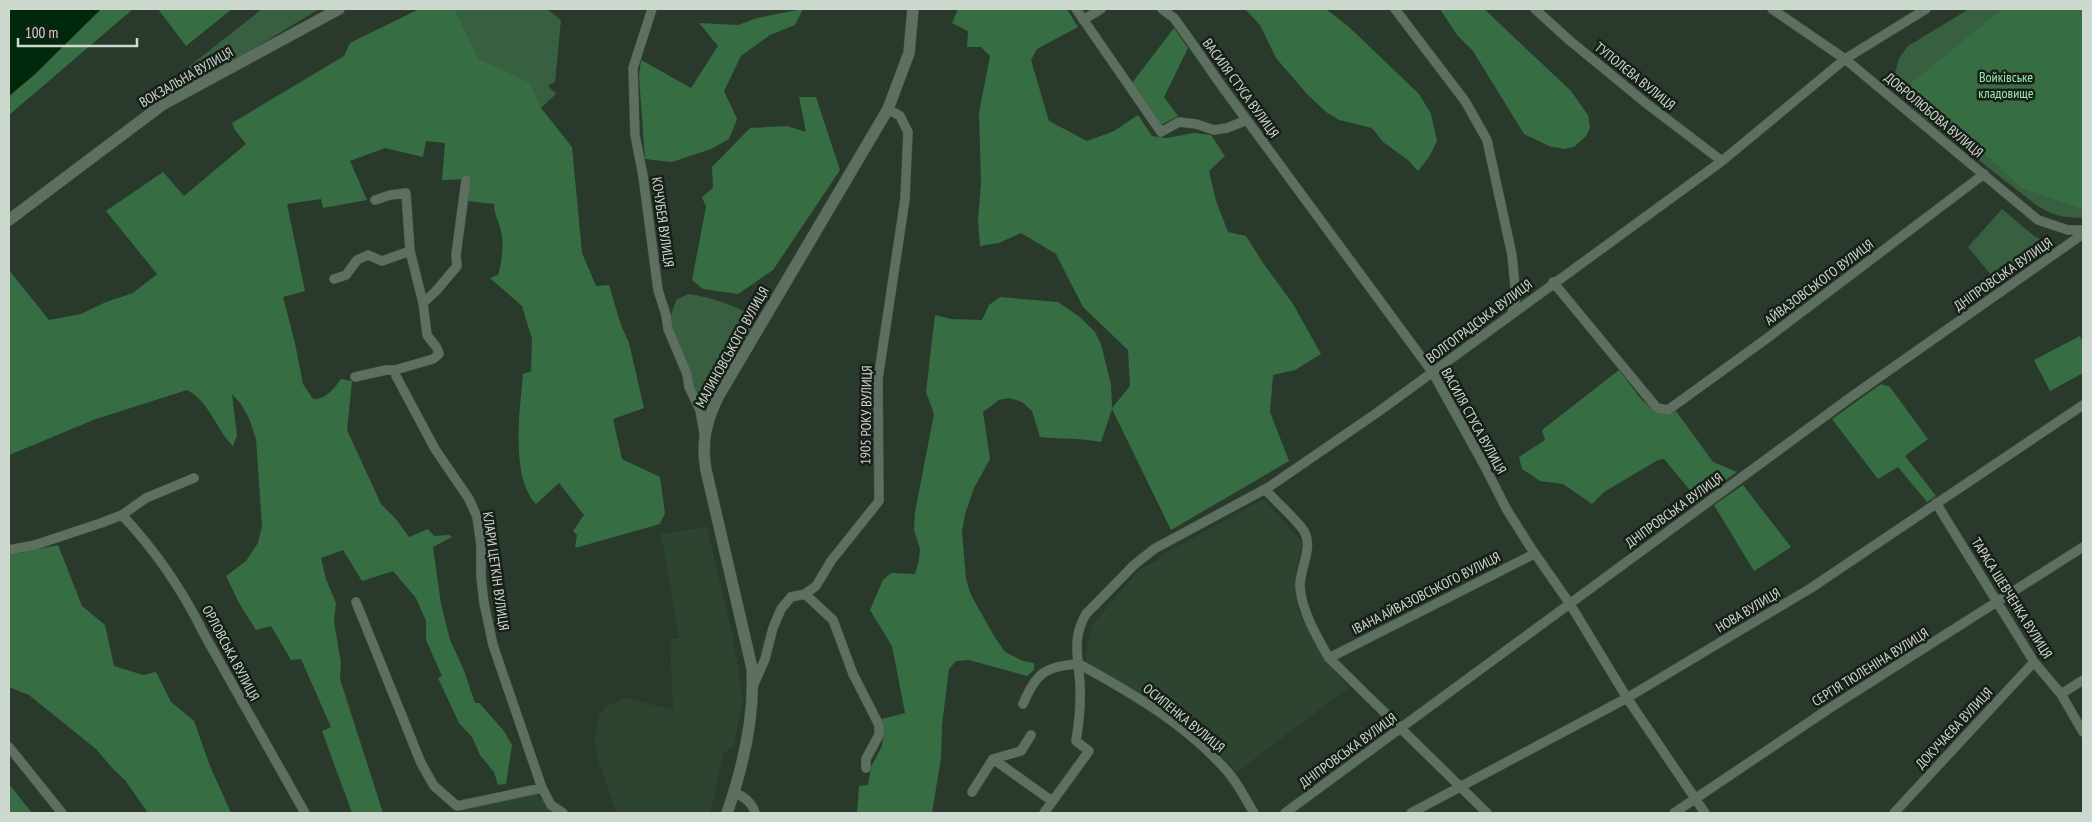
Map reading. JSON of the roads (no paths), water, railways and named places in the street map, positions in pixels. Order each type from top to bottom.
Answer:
[{"type":"main road","name":"ВОКЗАЛЬНА ВУЛИЦЯ","points":[[9,220],[154,110],[339,9]]},
{"type":"main road","name":"МАЛИНОВСЬКОГО ВУЛИЦЯ","points":[[727,813],[748,734],[753,685],[752,668],[706,470],[703,451],[704,434],[718,397],[888,109],[909,53],[913,9]]},
{"type":"street","name":"КОЧУБЕЯ ВУЛИЦЯ","points":[[652,9],[633,68],[635,135],[643,176],[658,290],[666,314],[668,329],[686,374],[689,387],[700,410],[704,434]]},
{"type":"street","points":[[1076,9],[1161,132],[1179,122],[1196,124],[1214,130],[1227,128],[1247,120]]},
{"type":"street","points":[[1083,20],[1100,9]]},
{"type":"street","name":"ВАСИЛЯ СТУСА ВУЛИЦЯ","points":[[1162,9],[1174,18],[1433,374],[1507,510],[1534,554],[1570,604],[1627,698],[1705,813]]},
{"type":"street","points":[[1395,9],[1465,101],[1487,140],[1512,255],[1516,297],[1512,313]]},
{"type":"street","name":"ТУПОЛЄВА ВУЛИЦЯ","points":[[1535,9],[1647,104],[1722,160]]},
{"type":"street","name":"ДОБРОЛЮБОВА ВУЛИЦЯ","points":[[1772,9],[1845,58],[2038,220],[2068,230],[2083,230]]},
{"type":"street","name":"ВОЛГОГРАДСЬКА ВУЛИЦЯ","points":[[1052,801],[1089,751],[1076,741],[1080,718],[1079,664],[1076,647],[1080,624],[1086,614],[1142,558],[1154,549],[1265,489],[1433,374],[1553,282],[1722,160],[1845,58],[1926,9]]},
{"type":"street","name":"1905 РОКУ ВУЛИЦЯ","points":[[753,685],[765,658],[773,628],[782,609],[791,597],[805,594],[816,586],[831,561],[879,502],[878,379],[904,199],[908,132],[900,116],[888,109]]},
{"type":"street","name":"АЙВАЗОВСЬКОГО ВУЛИЦЯ","points":[[1553,282],[1657,408],[1668,410],[1766,339],[1984,174]]},
{"type":"street","points":[[423,303],[436,292],[457,266],[456,255],[466,180]]},
{"type":"street","points":[[355,377],[386,370],[395,370],[432,359],[439,354],[437,348],[427,335],[423,303],[410,251],[406,193],[390,195],[375,200]]},
{"type":"street","name":"ДНІПРОВСЬКА ВУЛИЦЯ","points":[[1285,813],[1402,729],[1851,397],[2083,234]]},
{"type":"street","points":[[334,279],[346,275],[357,260],[368,255],[382,261],[410,251]]},
{"type":"street","name":"КЛАРИ ЦЕТКІН ВУЛИЦЯ","points":[[395,370],[396,376],[424,425],[428,438],[469,499],[477,517],[481,545],[481,577],[484,603],[493,645],[542,788],[551,805],[563,813]]},
{"type":"street","name":"НОВА ВУЛИЦЯ","points":[[1411,813],[1627,698],[1811,588],[2083,404]]},
{"type":"street","points":[[9,550],[43,542],[122,515],[146,498],[194,478]]},
{"type":"street","points":[[1265,489],[1304,532],[1308,546],[1301,572],[1301,598],[1319,640],[1330,658],[1487,813]]},
{"type":"street","name":"ТАРАСА ШЕВЧЕНКА ВУЛИЦЯ","points":[[1936,503],[2034,662],[2061,694],[2083,732]]},
{"type":"street","name":"ОРЛОВСЬКА ВУЛИЦЯ","points":[[122,515],[135,528],[166,569],[191,607],[204,634],[305,813]]},
{"type":"street","name":"СЕРГІЯ ТЮЛЕНІНА ВУЛИЦЯ","points":[[1674,813],[1830,708],[2083,547]]},
{"type":"street","name":"ІВАНА АЙВАЗОВСЬКОГО ВУЛИЦЯ","points":[[1330,658],[1534,554]]},
{"type":"street","points":[[805,594],[833,620],[853,674],[879,725],[879,735],[866,759],[866,768]]},
{"type":"street","points":[[356,602],[417,755],[434,786],[457,806],[542,788]]},
{"type":"street","name":"ДОКУЧАЄВА ВУЛИЦЯ","points":[[1894,813],[2034,662]]},
{"type":"street","points":[[1023,704],[1032,683],[1053,666],[1079,664]]},
{"type":"street","name":"ОСИПЕНКА ВУЛИЦЯ","points":[[1079,664],[1131,693],[1207,750],[1229,773],[1254,813]]},
{"type":"street","points":[[2061,694],[2083,680]]},
{"type":"street","points":[[972,792],[993,759],[1021,751],[1031,735]]},
{"type":"street","points":[[9,747],[62,813]]},
{"type":"street","points":[[993,759],[1052,801],[1044,813]]},
{"type":"street","points":[[734,792],[744,797],[763,813]]},
{"type":"street","points":[[751,803],[755,813]]},
{"type":"park label","name":"Войківське кладовище","points":[[2006,86]]}]
